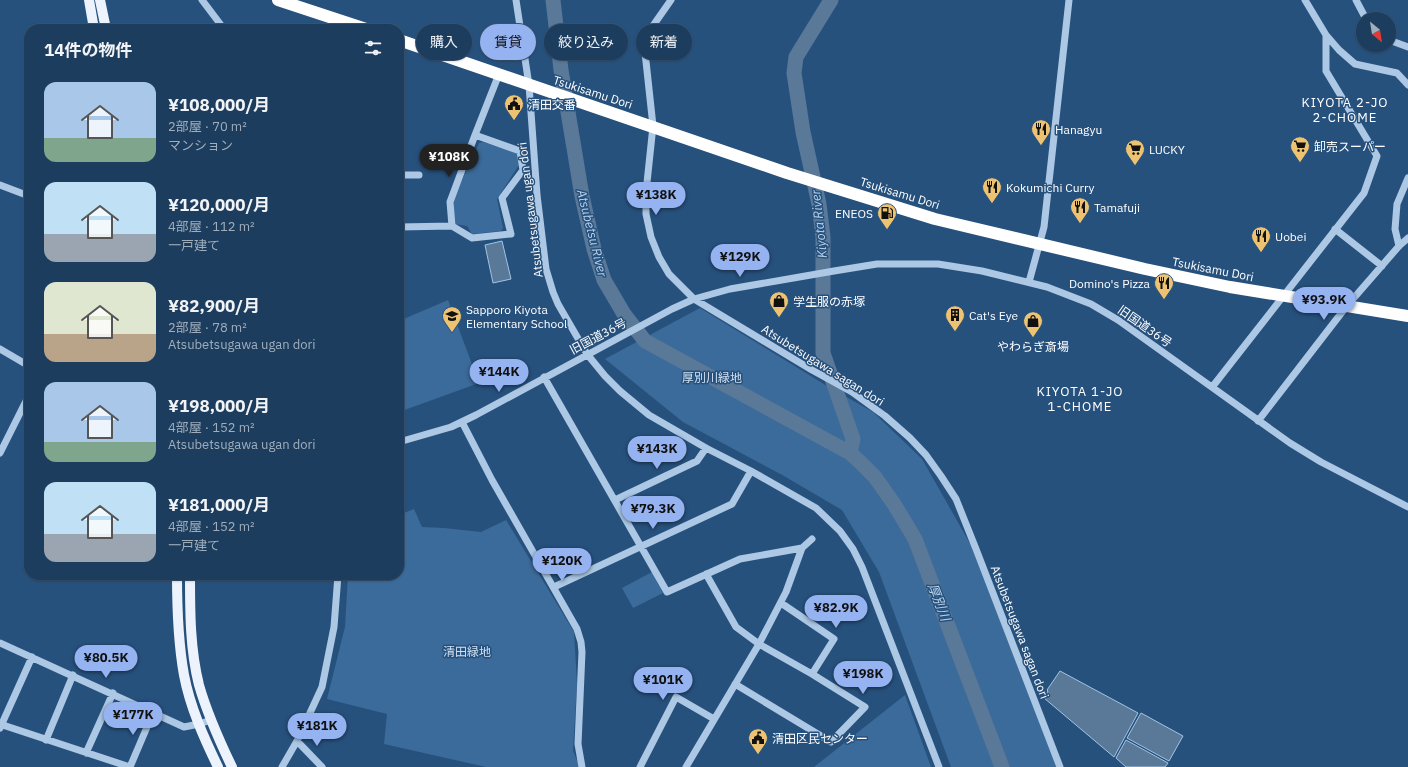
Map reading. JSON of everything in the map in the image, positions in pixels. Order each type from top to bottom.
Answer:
[{"type":"highway","points":[[278,0],[351,24]]},
{"type":"highway","name":"Tsukisamu Dori","points":[[404,42],[541,90],[653,126],[787,173],[935,219],[1168,274],[1230,287],[1408,316]]},
{"type":"main road","points":[[89,0],[93,24]]},
{"type":"main road","points":[[100,0],[105,24]]},
{"type":"main road","points":[[177,580],[178,614],[184,676],[200,724],[218,767]]},
{"type":"main road","points":[[190,580],[190,624],[199,685],[211,720],[232,767]]},
{"type":"street","points":[[202,0],[220,24]]},
{"type":"street","name":"Atsubetsugawa ugan dori","points":[[516,0],[529,85],[537,195],[546,270],[553,292],[565,317],[587,354],[605,376],[634,404],[660,422],[816,508],[840,531],[853,549],[862,567],[939,767]]},
{"type":"street","name":"Atsubetsugawa sagan dori","points":[[671,0],[650,30],[644,43],[653,126],[646,192],[646,214],[651,237],[659,257],[669,274],[694,299],[812,370],[852,392],[885,416],[910,438],[926,455],[956,499],[1060,767]]},
{"type":"street","points":[[1029,282],[1044,227],[1069,0]]},
{"type":"street","points":[[1305,0],[1326,35],[1339,50],[1355,64],[1397,73],[1408,85]]},
{"type":"street","points":[[1356,0],[1362,12]]},
{"type":"street","points":[[1212,386],[1364,193],[1377,156],[1326,71],[1326,35]]},
{"type":"street","points":[[1396,43],[1408,47]]},
{"type":"street","points":[[452,226],[450,202],[499,74]]},
{"type":"street","points":[[404,227],[452,226],[472,238],[511,234],[502,198],[523,170],[520,151],[475,135]]},
{"type":"street","points":[[404,175],[419,175]]},
{"type":"street","points":[[1399,246],[1394,230],[1397,204],[1408,178]]},
{"type":"street","points":[[0,184],[24,194]]},
{"type":"street","points":[[1335,229],[1382,266]]},
{"type":"street","points":[[1258,421],[1346,307],[1399,246],[1408,238]]},
{"type":"street","name":"旧国道36号","points":[[404,441],[451,427],[462,422],[600,347],[694,299],[730,289],[876,264],[938,264],[982,271],[1029,282],[1090,304],[1118,320],[1212,386],[1258,421],[1321,462],[1408,507]]},
{"type":"street","points":[[0,349],[24,363]]},
{"type":"street","points":[[544,377],[667,592],[740,559],[802,548]]},
{"type":"street","points":[[0,453],[24,405]]},
{"type":"street","points":[[462,422],[492,480],[577,629],[581,642],[578,744],[582,767]]},
{"type":"street","points":[[615,500],[697,461],[706,448]]},
{"type":"street","points":[[554,587],[732,504],[751,471]]},
{"type":"street","points":[[686,767],[759,644],[780,603],[802,548],[812,539]]},
{"type":"street","points":[[706,574],[736,627],[759,644],[812,674],[865,708],[831,742],[735,684]]},
{"type":"street","points":[[282,767],[297,740],[322,687],[334,627],[338,580]]},
{"type":"street","points":[[780,603],[834,639],[812,674]]},
{"type":"street","points":[[0,643],[113,693],[184,727],[211,720]]},
{"type":"street","points":[[32,657],[0,726],[130,767],[153,713]]},
{"type":"street","points":[[46,740],[73,675]]},
{"type":"street","points":[[86,753],[113,693]]},
{"type":"street","points":[[640,767],[676,697],[714,719]]},
{"type":"street","points":[[297,740],[322,767]]},
{"type":"green space","points":[[483,142],[517,153],[519,165],[497,199],[503,228],[501,231],[472,234],[467,226],[454,224],[453,200],[479,143]]},
{"type":"green space","points":[[448,300],[479,383],[404,410],[404,319]]},
{"type":"green space","name":"厚別川緑地","points":[[700,308],[827,386],[873,412],[922,459],[972,547],[1057,767],[951,767],[879,572],[842,510],[784,476],[683,422],[605,359]]},
{"type":"green space","name":"清田緑地","points":[[414,509],[422,527],[481,532],[506,520],[574,632],[577,684],[573,751],[580,767],[486,767],[384,744],[387,714],[327,699],[345,627],[348,580],[404,580],[404,513]]},
{"type":"green space","points":[[652,572],[663,593],[633,608],[622,588]]},
{"type":"green space","points":[[905,695],[931,767],[814,767]]},
{"type":"shaded area","points":[[502,241],[511,279],[493,283],[485,245]]},
{"type":"shaded area","points":[[1060,671],[1138,713],[1114,757],[1044,698],[1048,691],[1047,690]]},
{"type":"shaded area","points":[[1141,713],[1183,736],[1169,761],[1127,738]]},
{"type":"shaded area","points":[[1126,740],[1168,763],[1165,767],[1126,767],[1116,758]]},
{"type":"waterway","name":"Atsubetsu River","points":[[553,0],[561,70],[582,196],[594,249],[604,280],[624,314],[645,341],[850,453],[875,477],[894,504],[915,539],[1002,767]]},
{"type":"waterway","name":"Kiyota River","points":[[831,0],[796,57],[794,73],[803,132],[819,204],[823,237],[823,353],[853,439],[850,453]]},
{"type":"place","name":"清田交番","points":[[514,121]]},
{"type":"place","name":"Hanagyu","points":[[1041,146]]},
{"type":"place","name":"卸売スーパー","points":[[1300,163]]},
{"type":"place","name":"LUCKY","points":[[1135,166]]},
{"type":"place","name":"Kokumichi Curry","points":[[992,204]]},
{"type":"place","name":"Tamafuji","points":[[1080,224]]},
{"type":"place","name":"ENEOS","points":[[887,230]]},
{"type":"place","name":"Uobei","points":[[1261,253]]},
{"type":"place","name":"Domino's Pizza","points":[[1164,300]]},
{"type":"place","name":"学生服の赤塚","points":[[779,318]]},
{"type":"place","name":"Cat's Eye","points":[[955,332]]},
{"type":"place","name":"Sapporo Kiyota Elementary School","points":[[452,333]]},
{"type":"place","name":"やわらぎ斎場","points":[[1033,338]]},
{"type":"place","name":"清田区民センター","points":[[758,755]]},
{"type":"district","name":"KIYOTA 2-JO 2-CHOME","points":[[1345,110]]},
{"type":"district","name":"KIYOTA 1-JO 1-CHOME","points":[[1080,398]]},
{"type":"water label","name":"厚別川","points":[[939,602]]}]
